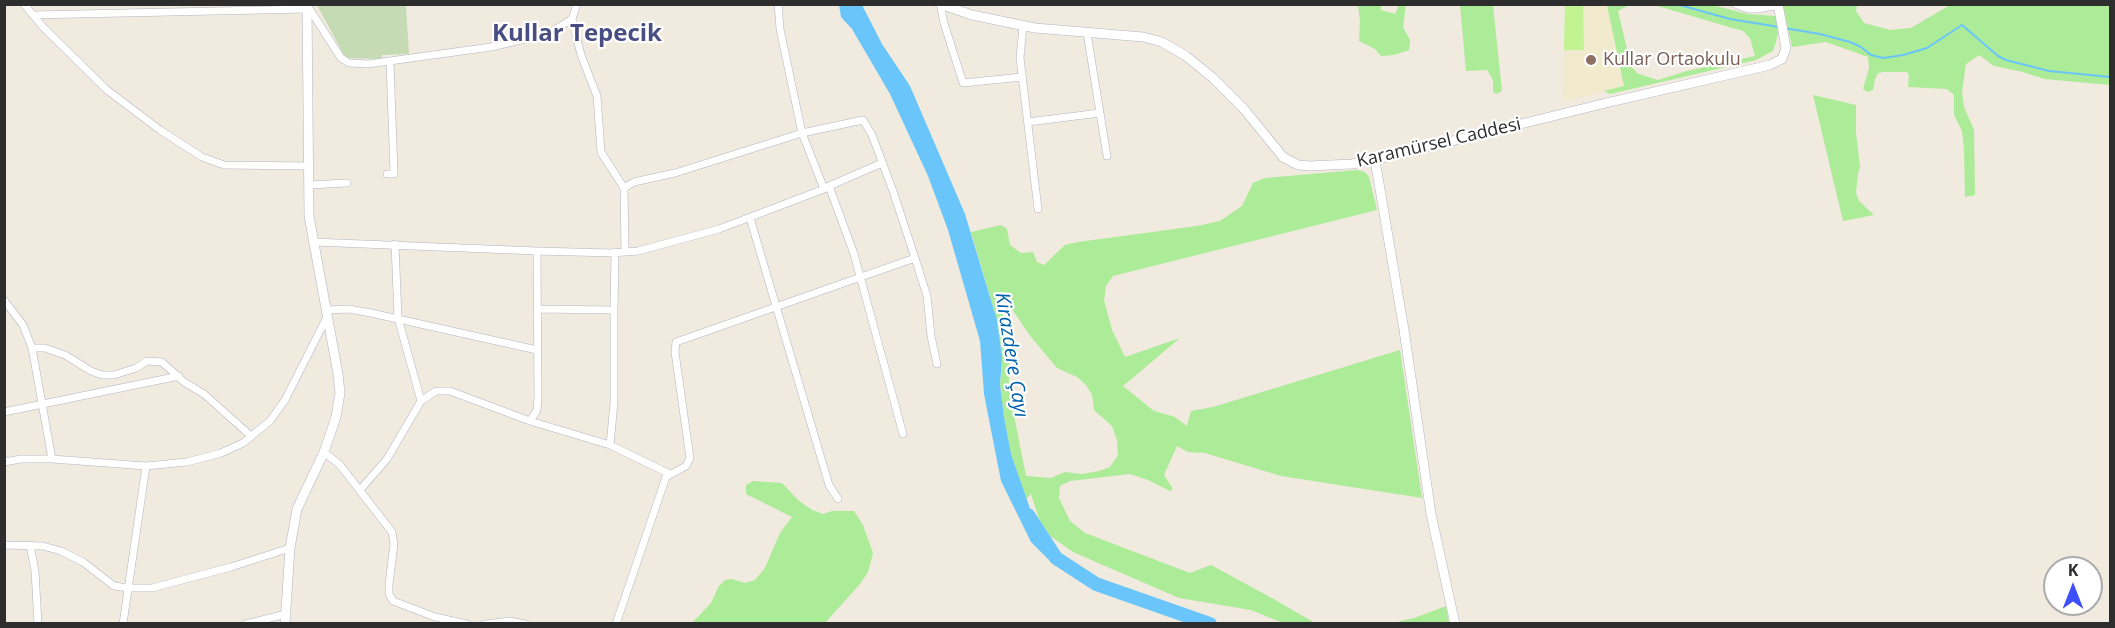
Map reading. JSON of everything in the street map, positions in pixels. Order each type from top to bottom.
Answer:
[{"type":"street","points":[[24,4],[107,90],[202,158],[224,165],[309,166]]},
{"type":"street","points":[[577,4],[572,20],[581,55],[597,96],[601,152],[624,188],[625,252]]},
{"type":"street","points":[[778,4],[780,29],[801,133],[826,188],[861,278],[903,434]]},
{"type":"street","points":[[940,4],[963,83],[1022,77]]},
{"type":"street","name":"Karamürsel Caddesi","points":[[940,4],[972,15],[1023,26],[1152,39],[1186,56],[1232,96],[1283,157],[1289,161],[1310,166],[1342,165],[1375,160],[1770,65],[1782,59],[1785,54],[1785,37],[1779,8]]},
{"type":"street","points":[[1735,4],[1748,9],[1779,8]]},
{"type":"street","points":[[33,15],[307,6]]},
{"type":"street","points":[[307,6],[345,62],[357,64],[390,62],[500,45],[553,31],[572,20]]},
{"type":"street","points":[[246,624],[286,619],[290,548],[297,509],[324,452],[336,417],[340,393],[309,216],[307,6]]},
{"type":"street","points":[[1023,26],[1020,58],[1038,208]]},
{"type":"street","points":[[1087,33],[1107,156]]},
{"type":"street","points":[[387,174],[394,174],[390,62]]},
{"type":"street","points":[[1028,122],[1100,113]]},
{"type":"street","points":[[624,188],[640,180],[675,173],[801,133],[863,120],[872,135],[893,191],[925,287],[930,336],[937,364]]},
{"type":"street","points":[[1375,160],[1404,330],[1431,514],[1455,624]]},
{"type":"street","points":[[313,242],[537,251],[638,251],[694,237],[750,218],[882,163]]},
{"type":"street","points":[[309,184],[347,183]]},
{"type":"street","points":[[750,218],[829,485],[838,499]]},
{"type":"street","points":[[395,244],[398,318],[421,401]]},
{"type":"street","points":[[530,421],[536,414],[538,405],[537,251]]},
{"type":"street","points":[[610,445],[614,403],[615,252]]},
{"type":"street","points":[[616,624],[665,480],[670,474],[686,466],[690,458],[675,352],[676,342],[915,258]]},
{"type":"street","points":[[4,300],[22,325],[32,348],[52,459]]},
{"type":"street","points":[[326,313],[349,309],[537,350]]},
{"type":"street","points":[[537,309],[614,310]]},
{"type":"street","points":[[4,462],[21,459],[52,459],[146,466],[187,462],[221,453],[251,436],[270,421],[285,400],[326,313]]},
{"type":"street","points":[[32,348],[45,348],[65,355],[102,375],[114,375],[136,368],[147,361],[162,362],[204,394],[251,436]]},
{"type":"street","points":[[4,412],[179,376]]},
{"type":"street","points":[[360,490],[387,459],[421,401],[436,391],[450,391],[530,421],[610,445],[670,474]]},
{"type":"street","points":[[324,452],[340,465],[392,532],[394,544],[389,584],[391,598],[395,603],[435,617],[467,624]]},
{"type":"street","points":[[123,624],[146,466]]},
{"type":"street","points":[[4,545],[43,546],[61,551],[83,562],[114,586],[129,588],[152,588],[231,567],[290,548]]},
{"type":"street","points":[[30,545],[35,571],[38,624]]},
{"type":"street","points":[[485,624],[510,621],[525,624]]},
{"type":"shaded area","name":"Kullar Ortaokulu","points":[[1565,5],[1607,5],[1624,86],[1563,102]]},
{"type":"green space","points":[[317,5],[406,5],[409,54],[382,55],[382,59],[348,58],[344,55]]},
{"type":"green space","points":[[1358,5],[1381,5],[1381,10],[1395,14],[1399,5],[1406,5],[1403,27],[1410,40],[1409,50],[1381,56],[1375,49],[1359,41]]},
{"type":"green space","points":[[1460,5],[1493,5],[1502,91],[1497,94],[1493,92],[1493,80],[1487,70],[1466,71]]},
{"type":"green space","points":[[1565,5],[1583,5],[1584,50],[1564,50]]},
{"type":"green space","points":[[1607,5],[1629,5],[1618,11],[1631,66],[1637,73],[1658,80],[1755,56],[1750,38],[1743,31],[1654,5],[1712,5],[1748,14],[1776,16],[1778,32],[1773,51],[1756,60],[1610,94],[1604,91],[1624,86]]},
{"type":"green space","points":[[1783,5],[1857,5],[1856,11],[1864,23],[1890,30],[1911,28],[1950,5],[2110,5],[2110,85],[2044,79],[1994,66],[1979,55],[1966,64],[1962,92],[1964,107],[1974,130],[1975,195],[1965,197],[1964,149],[1962,131],[1954,115],[1954,95],[1947,89],[1908,87],[1907,72],[1878,73],[1873,90],[1868,92],[1863,89],[1869,68],[1868,57],[1826,42],[1792,47]]},
{"type":"green space","points":[[1813,95],[1856,105],[1856,133],[1860,167],[1856,193],[1859,201],[1874,215],[1843,221]]},
{"type":"green space","points":[[1357,170],[1365,172],[1369,177],[1377,210],[1113,276],[1106,286],[1104,300],[1112,330],[1125,357],[1180,338],[1123,386],[1154,411],[1175,417],[1187,426],[1191,411],[1213,407],[1400,350],[1422,498],[1281,476],[1205,453],[1188,452],[1177,446],[1164,475],[1173,489],[1170,491],[1130,474],[1070,481],[1060,486],[1059,498],[1070,521],[1085,533],[1190,573],[1211,565],[1315,623],[1283,623],[1251,610],[1179,598],[1073,552],[1050,536],[1039,519],[1031,494],[1026,499],[1011,454],[1000,385],[1002,357],[997,320],[971,232],[1001,225],[1007,229],[1010,245],[1021,253],[1033,252],[1037,262],[1044,265],[1065,245],[1220,221],[1242,206],[1253,183],[1265,178]],"holes":[[[1001,293],[1031,337],[1057,368],[1077,377],[1086,385],[1092,395],[1094,410],[1112,426],[1117,440],[1118,455],[1110,467],[1082,474],[1065,472],[1051,478],[1026,476],[1009,390],[1009,354],[1005,320],[997,296]]]},
{"type":"green space","points":[[753,481],[782,483],[798,500],[812,510],[823,514],[832,511],[854,511],[863,525],[873,553],[868,572],[825,623],[692,623],[711,603],[719,586],[725,580],[732,579],[745,583],[755,580],[765,568],[780,533],[792,517],[746,494],[746,485]]},
{"type":"green space","points":[[1446,606],[1449,623],[1393,623],[1414,618]]},
{"type":"water","points":[[839,5],[862,5],[882,44],[910,86],[965,214],[997,320],[1002,357],[1000,385],[1011,454],[1041,540],[1056,558],[1048,559],[1031,542],[1001,481],[984,394],[980,341],[948,230],[928,176],[890,94],[852,29],[841,17]]},
{"type":"waterway","points":[[1676,4],[1730,19],[1779,27]]},
{"type":"waterway","points":[[1784,28],[1850,42],[1871,55],[1883,58],[1927,48],[1962,25],[1998,56],[2006,60],[2049,71],[2110,77]]},
{"type":"waterway","name":"Kirazdere Çayı","points":[[1028,515],[1056,558],[1096,584],[1210,624]]},
{"type":"place","name":"Kullar Ortaokulu","points":[[1591,60]]},
{"type":"district","name":"Kullar Tepecik","points":[[577,34]]}]
